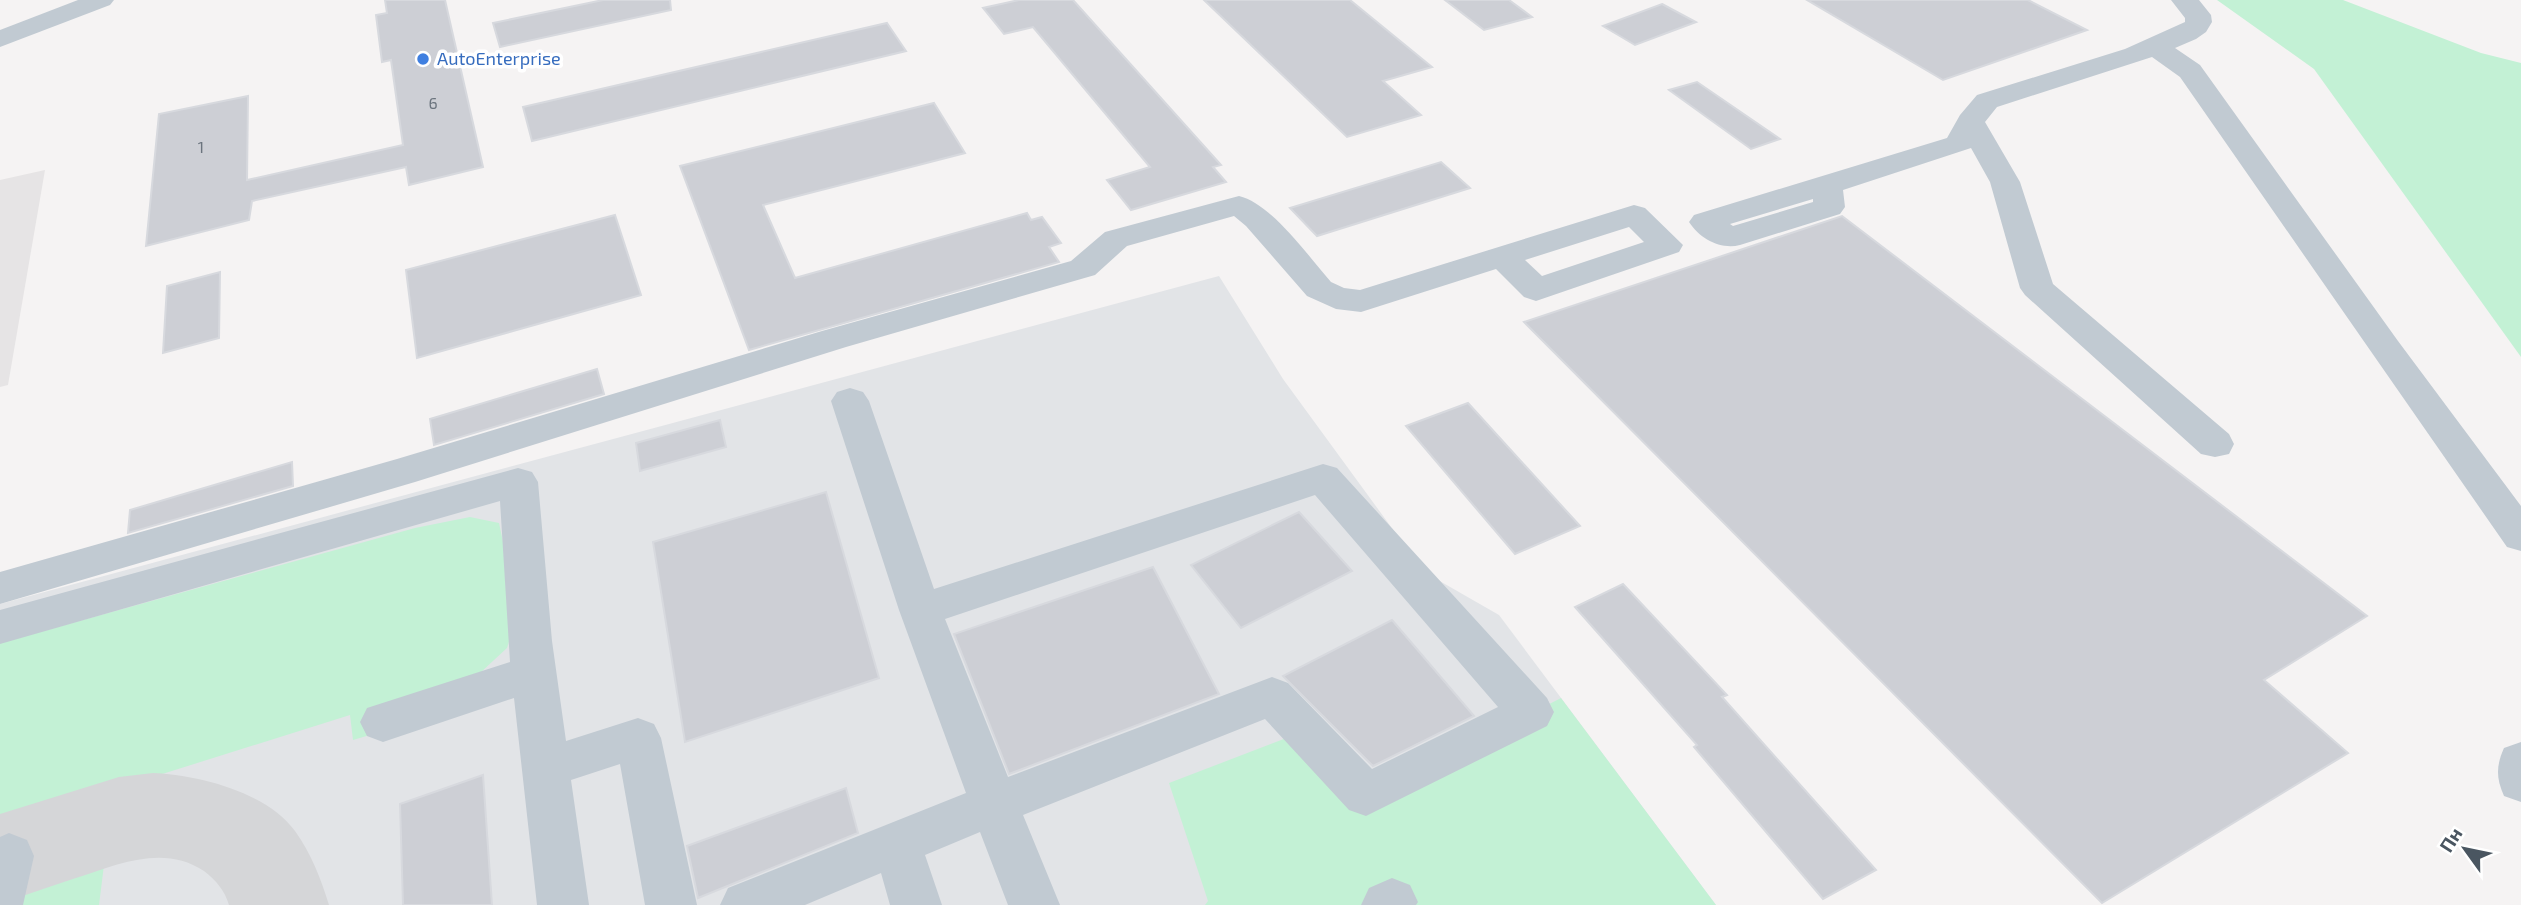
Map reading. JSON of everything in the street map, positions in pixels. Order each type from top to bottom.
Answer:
[{"type":"street","points":[[0,39],[101,0]]},
{"type":"street","points":[[1827,185],[1959,144],[1970,121],[1987,101],[2155,47],[2194,31],[2199,24],[2198,16],[2184,0]]},
{"type":"street","points":[[2155,47],[2190,71],[2385,349],[2521,536]]},
{"type":"street","points":[[1970,121],[2006,182],[2037,288],[2215,444]]},
{"type":"street","points":[[0,589],[401,472],[834,339],[1083,268],[1116,239],[1239,205],[1257,219],[1319,289],[1336,298],[1361,301],[1502,256]]},
{"type":"street","points":[[850,401],[920,610],[1034,905]]},
{"type":"street","points":[[746,905],[994,804],[1272,696],[1366,795],[1531,712],[1323,478],[920,610]]},
{"type":"street","points":[[0,627],[518,482],[534,673],[563,905]]},
{"type":"street","points":[[383,722],[534,673]]},
{"type":"street","points":[[546,768],[638,737],[671,905]]},
{"type":"street","points":[[2521,762],[2521,781]]},
{"type":"street","points":[[897,845],[916,905]]},
{"type":"shaded area","points":[[45,170],[8,385],[0,387],[0,180]]},
{"type":"shaded area","points":[[1219,276],[1283,379],[1424,572],[1499,615],[1716,905],[0,905],[0,604]]},
{"type":"green space","points":[[2217,0],[2343,0],[2481,53],[2521,63],[2521,357],[2314,69]]},
{"type":"green space","points":[[470,517],[499,523],[518,613],[507,648],[480,673],[397,727],[353,740],[350,715],[0,825],[0,643],[415,528]]},
{"type":"green space","points":[[1561,698],[1716,905],[1205,905],[1208,901],[1169,783],[1297,734],[1357,803]]},
{"type":"green space","points":[[104,865],[99,905],[0,905],[0,898]]},
{"type":"building","points":[[385,0],[445,0],[483,167],[409,185],[406,167],[252,201],[249,220],[146,246],[159,114],[248,96],[247,180],[403,145],[391,60],[382,62],[376,15],[387,13]]},
{"type":"building","points":[[603,0],[670,0],[671,10],[500,47],[493,23]]},
{"type":"building","points":[[1019,0],[1073,0],[1221,165],[1213,167],[1226,182],[1131,210],[1107,180],[1150,167],[1033,27],[1004,34],[983,8]]},
{"type":"building","points":[[1204,0],[1350,0],[1432,67],[1383,81],[1421,115],[1347,137]]},
{"type":"building","points":[[1445,0],[1509,0],[1532,17],[1484,30]]},
{"type":"building","points":[[1807,0],[2028,0],[2087,30],[1943,80]]},
{"type":"building","points":[[1662,4],[1696,22],[1635,45],[1603,26]]},
{"type":"building","points":[[887,23],[906,51],[532,141],[523,107]]},
{"type":"building","points":[[1697,82],[1780,139],[1751,149],[1669,90]]},
{"type":"building","points":[[934,103],[965,153],[763,205],[795,278],[1027,213],[1031,220],[1042,217],[1061,243],[1049,247],[1059,262],[749,350],[680,166]]},
{"type":"building","points":[[1441,162],[1470,188],[1317,236],[1290,208]]},
{"type":"building","points":[[615,215],[641,295],[417,358],[406,270]]},
{"type":"building","points":[[1842,216],[2367,616],[2264,680],[2348,753],[2102,903],[1524,322]]},
{"type":"building","points":[[220,272],[219,338],[163,353],[167,286]]},
{"type":"building","points":[[597,369],[604,394],[434,445],[430,419]]},
{"type":"building","points":[[1468,403],[1580,526],[1515,554],[1406,426]]},
{"type":"building","points":[[720,420],[726,447],[640,471],[636,443]]},
{"type":"building","points":[[292,462],[293,486],[128,533],[130,510]]},
{"type":"building","points":[[826,492],[879,678],[685,742],[653,542]]},
{"type":"building","points":[[1299,512],[1352,571],[1241,628],[1191,565]]},
{"type":"building","points":[[1153,567],[1219,694],[1009,774],[954,634]]},
{"type":"building","points":[[1623,584],[1727,695],[1722,697],[1876,870],[1823,899],[1694,747],[1697,745],[1575,607]]},
{"type":"building","points":[[1392,620],[1474,716],[1373,766],[1283,676]]},
{"type":"building","points":[[483,775],[492,905],[403,905],[400,804]]},
{"type":"building","points":[[846,788],[858,833],[698,898],[687,846]]},
{"type":"taxiway","points":[[0,859],[124,819],[153,815],[178,816],[224,831],[243,844],[260,860],[272,881],[279,905]]},
{"type":"place","name":"AutoEnterprise","points":[[423,59]]}]
